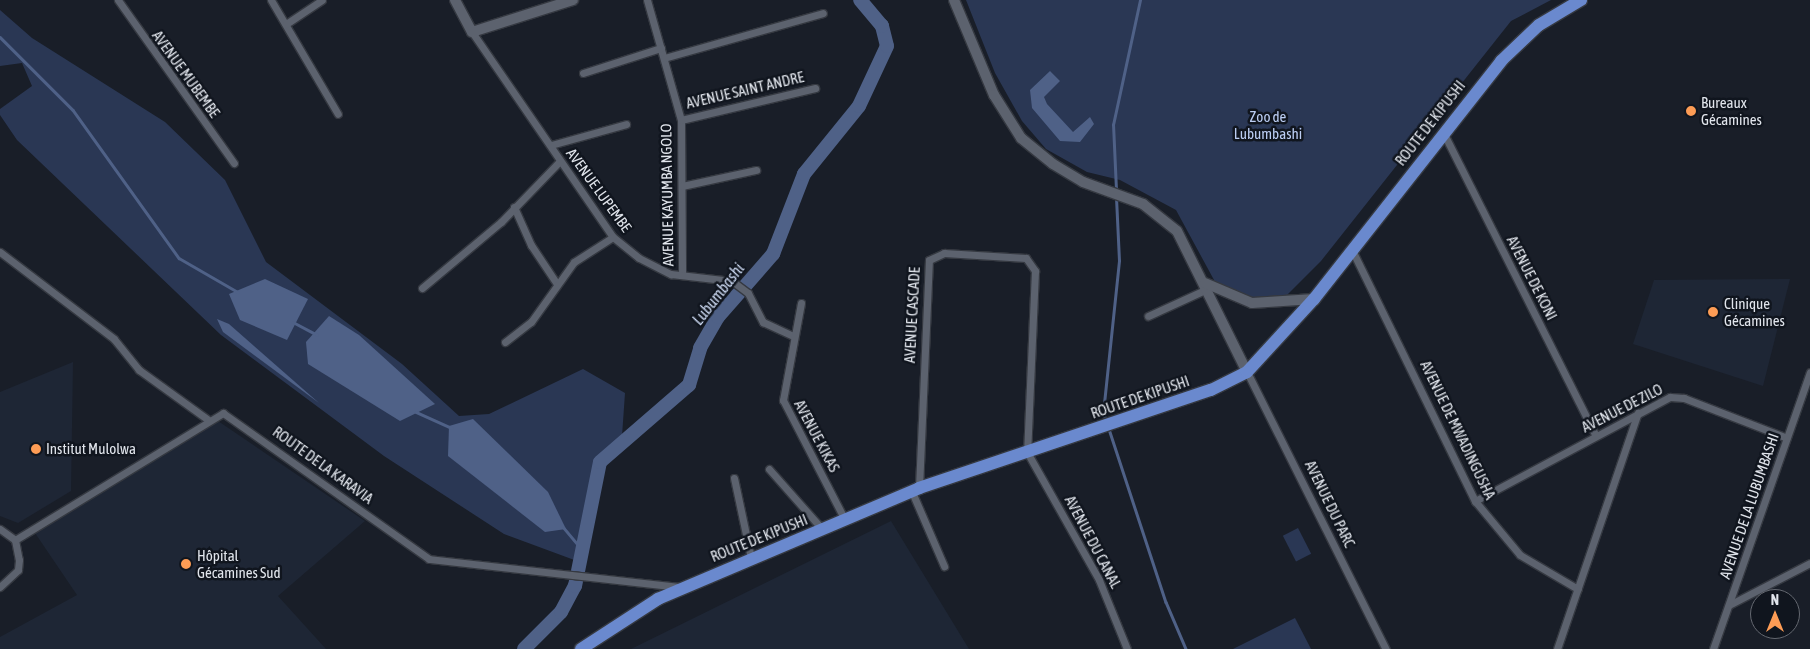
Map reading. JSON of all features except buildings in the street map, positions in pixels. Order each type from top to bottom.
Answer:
[{"type":"highway","name":"ROUTE DE KIPUSHI","points":[[581,649],[625,616],[751,558],[823,530],[915,490],[1211,390],[1247,372],[1314,299],[1443,132],[1519,42],[1551,17],[1582,0]]},
{"type":"street","name":"AVENUE MUBEMBE","points":[[118,0],[234,163]]},
{"type":"street","points":[[271,0],[338,114]]},
{"type":"street","points":[[286,24],[322,0]]},
{"type":"street","points":[[455,0],[472,32],[569,1]]},
{"type":"street","name":"AVENUE KAYUMBA NGOLO","points":[[647,0],[681,120],[682,275]]},
{"type":"street","points":[[954,0],[994,95],[1021,138],[1053,164],[1109,191],[1124,196],[1171,224],[1206,286],[1247,372]]},
{"type":"street","points":[[664,58],[824,13]]},
{"type":"street","name":"AVENUE LUPEMBE","points":[[472,32],[551,144],[560,162],[614,237],[639,258],[682,275],[720,276],[736,283],[748,293],[763,322],[793,336]]},
{"type":"street","points":[[583,73],[661,48]]},
{"type":"street","name":"AVENUE SAINT ANDRE","points":[[681,120],[815,88]]},
{"type":"street","points":[[551,144],[626,124]]},
{"type":"street","name":"AVENUE DE KONI","points":[[1443,132],[1596,436]]},
{"type":"street","points":[[422,288],[514,208],[560,162]]},
{"type":"street","points":[[682,186],[756,170]]},
{"type":"street","points":[[514,208],[530,245],[557,284]]},
{"type":"street","points":[[505,342],[530,322],[579,257],[614,237]]},
{"type":"street","name":"AVENUE DE MWADINGUSHA","points":[[1352,250],[1475,501],[1520,554],[1578,589]]},
{"type":"street","points":[[0,252],[114,339],[138,370],[206,419],[15,540]]},
{"type":"street","name":"AVENUE CASCADE","points":[[915,490],[927,264],[939,253],[1021,256],[1034,265],[1027,452]]},
{"type":"street","points":[[1148,316],[1206,286],[1252,302],[1314,299]]},
{"type":"street","name":"AVENUE KIKAS","points":[[800,303],[793,336],[784,404],[845,520]]},
{"type":"street","name":"AVENUE DU PARC","points":[[1247,372],[1386,649]]},
{"type":"street","name":"AVENUE DE LA LUBUMBASHI","points":[[1713,649],[1810,372]]},
{"type":"street","name":"AVENUE DE ZILO","points":[[1475,501],[1638,413],[1677,397],[1787,438]]},
{"type":"street","points":[[1557,649],[1638,413]]},
{"type":"street","name":"ROUTE DE LA KARAVIA","points":[[206,419],[216,414],[230,416],[429,558],[591,575],[683,588]]},
{"type":"street","name":"AVENUE DU CANAL","points":[[1027,452],[1099,580],[1127,649]]},
{"type":"street","points":[[768,469],[823,530]]},
{"type":"street","points":[[734,478],[751,558]]},
{"type":"street","points":[[915,490],[944,566]]},
{"type":"street","points":[[0,529],[15,540],[18,570],[0,587]]},
{"type":"street","points":[[1729,604],[1810,563]]},
{"type":"shaded area","points":[[1050,71],[1060,81],[1044,97],[1047,104],[1073,132],[1090,117],[1094,124],[1080,142],[1060,141],[1032,108],[1030,90]]},
{"type":"shaded area","points":[[265,279],[308,299],[287,340],[240,320],[229,294]]},
{"type":"shaded area","name":"Clinique Gécamines","points":[[1790,279],[1763,386],[1633,344],[1654,280]]},
{"type":"shaded area","points":[[329,316],[359,335],[435,404],[400,421],[308,364],[306,342]]},
{"type":"shaded area","points":[[217,319],[229,324],[319,403],[223,332]]},
{"type":"shaded area","name":"Institut Mulolwa","points":[[73,362],[71,491],[18,523],[0,516],[0,392]]},
{"type":"shaded area","points":[[473,419],[548,492],[566,529],[545,532],[448,456],[449,426]]},
{"type":"shaded area","name":"Hôpital Gécamines Sud","points":[[218,421],[365,521],[278,596],[326,649],[0,649],[0,637],[77,595],[35,533]]},
{"type":"shaded area","points":[[891,521],[969,649],[631,649]]},
{"type":"green space","name":"Zoo de Lubumbashi","points":[[966,0],[1551,0],[1511,21],[1321,261],[1279,303],[1220,291],[1176,210],[1120,180],[1087,172],[1046,149],[1022,121],[995,73]]},
{"type":"green space","points":[[0,10],[32,38],[165,122],[225,180],[266,262],[402,364],[459,416],[489,414],[583,369],[625,393],[622,436],[598,460],[590,517],[577,561],[504,534],[384,456],[221,335],[17,140],[0,115],[0,109],[32,86],[22,63],[0,66]]},
{"type":"green space","points":[[1298,528],[1311,554],[1296,562],[1283,536]]},
{"type":"green space","points":[[1295,618],[1311,649],[1233,649]]},
{"type":"waterway","name":"Lubumbashi","points":[[524,649],[561,612],[575,586],[600,462],[689,385],[700,348],[718,317],[773,254],[804,174],[859,106],[887,46],[882,26],[860,0]]},
{"type":"waterway","points":[[1116,190],[1113,125],[1140,0]]},
{"type":"waterway","points":[[0,37],[73,110],[179,258],[238,292]]},
{"type":"waterway","points":[[1106,421],[1103,413],[1119,261],[1116,198]]},
{"type":"waterway","points":[[293,322],[317,335]]},
{"type":"waterway","points":[[416,412],[452,428]]},
{"type":"waterway","points":[[1109,429],[1166,602],[1186,649]]},
{"type":"waterway","points":[[564,528],[584,552]]},
{"type":"place","name":"Bureaux Gécamines","points":[[1691,111]]},
{"type":"place","name":"Clinique Gécamines","points":[[1713,312]]},
{"type":"place","name":"Institut Mulolwa","points":[[36,449]]},
{"type":"place","name":"Hôpital Gécamines Sud","points":[[186,564]]}]
